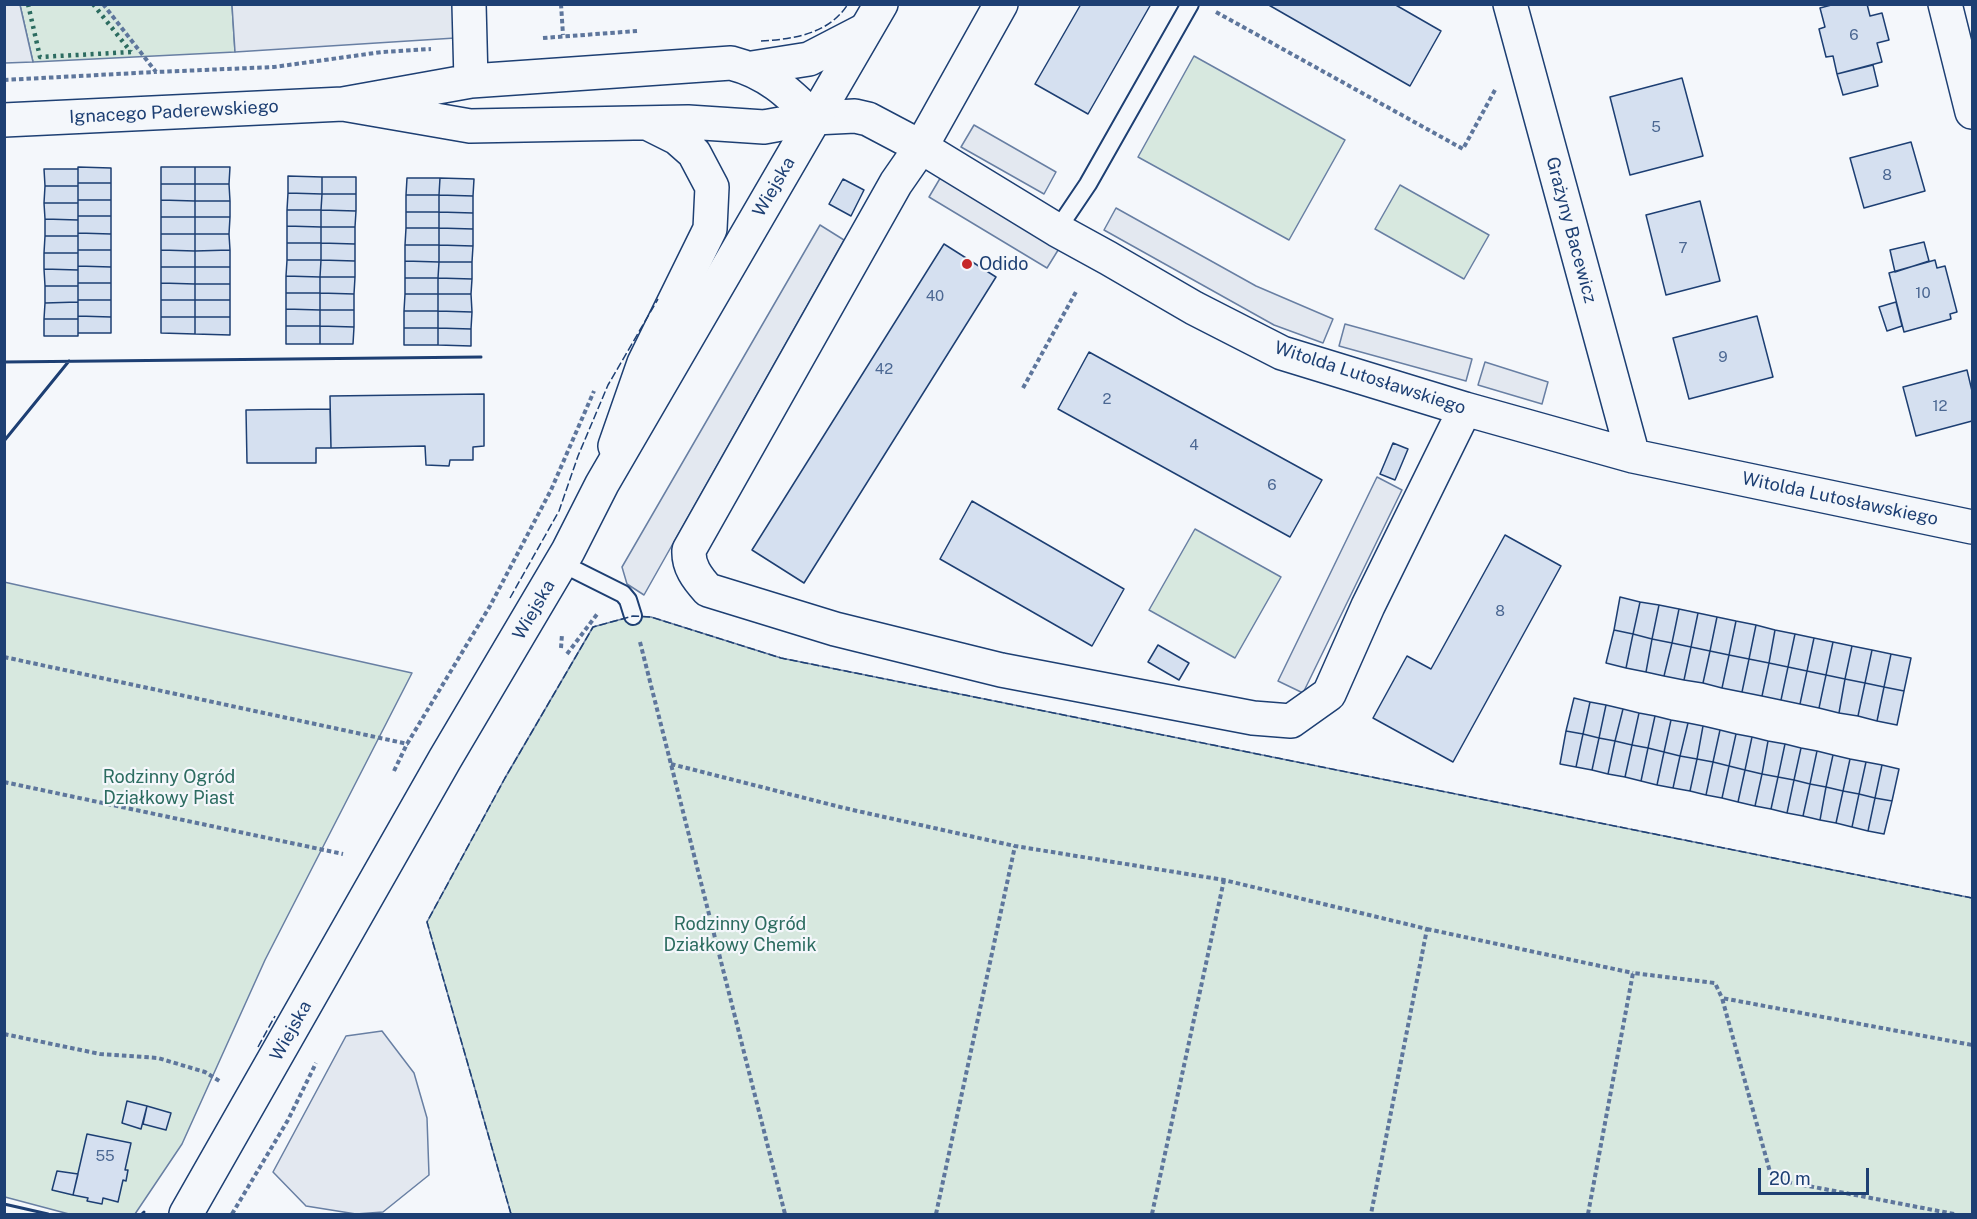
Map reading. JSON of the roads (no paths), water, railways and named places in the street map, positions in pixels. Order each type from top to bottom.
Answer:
[{"type":"street","points":[[469,4],[471,81]]},
{"type":"street","points":[[1001,4],[921,147],[896,183],[689,550],[691,566],[698,579],[708,590],[835,629],[1001,670],[1253,718],[1291,721],[1329,694],[1368,606],[1465,409]]},
{"type":"street","name":"Grażyny Bacewicz","points":[[1510,4],[1633,456]]},
{"type":"street","points":[[1945,4],[1972,112]]},
{"type":"street","points":[[752,68],[809,59],[873,17]]},
{"type":"street","name":"Wiejska","points":[[186,1215],[445,759],[561,562],[602,484],[873,17]]},
{"type":"street","points":[[343,105],[471,81],[731,63],[752,68],[789,92],[814,118]]},
{"type":"street","name":"Witolda Lutosławskiego","points":[[343,105],[470,126],[688,122],[764,128],[814,118],[855,116],[868,119],[921,147],[1057,230],[1194,308],[1282,353],[1465,409],[1633,456],[1972,527]]},
{"type":"street","name":"Ignacego Paderewskiego","points":[[4,120],[343,105]]},
{"type":"street","points":[[602,484],[644,363],[710,228],[712,187],[694,153],[677,138],[647,123]]},
{"type":"lane","points":[[1057,230],[1088,184],[1190,4]]},
{"type":"lane","points":[[561,562],[623,594],[628,600],[633,616]]},
{"type":"place","name":"Odido","points":[[967,264]]},
{"type":"park label","name":"Rodzinny Ogród Działkowy Piast","points":[[169,787]]},
{"type":"park label","name":"Rodzinny Ogród Działkowy Chemik","points":[[740,934]]}]
